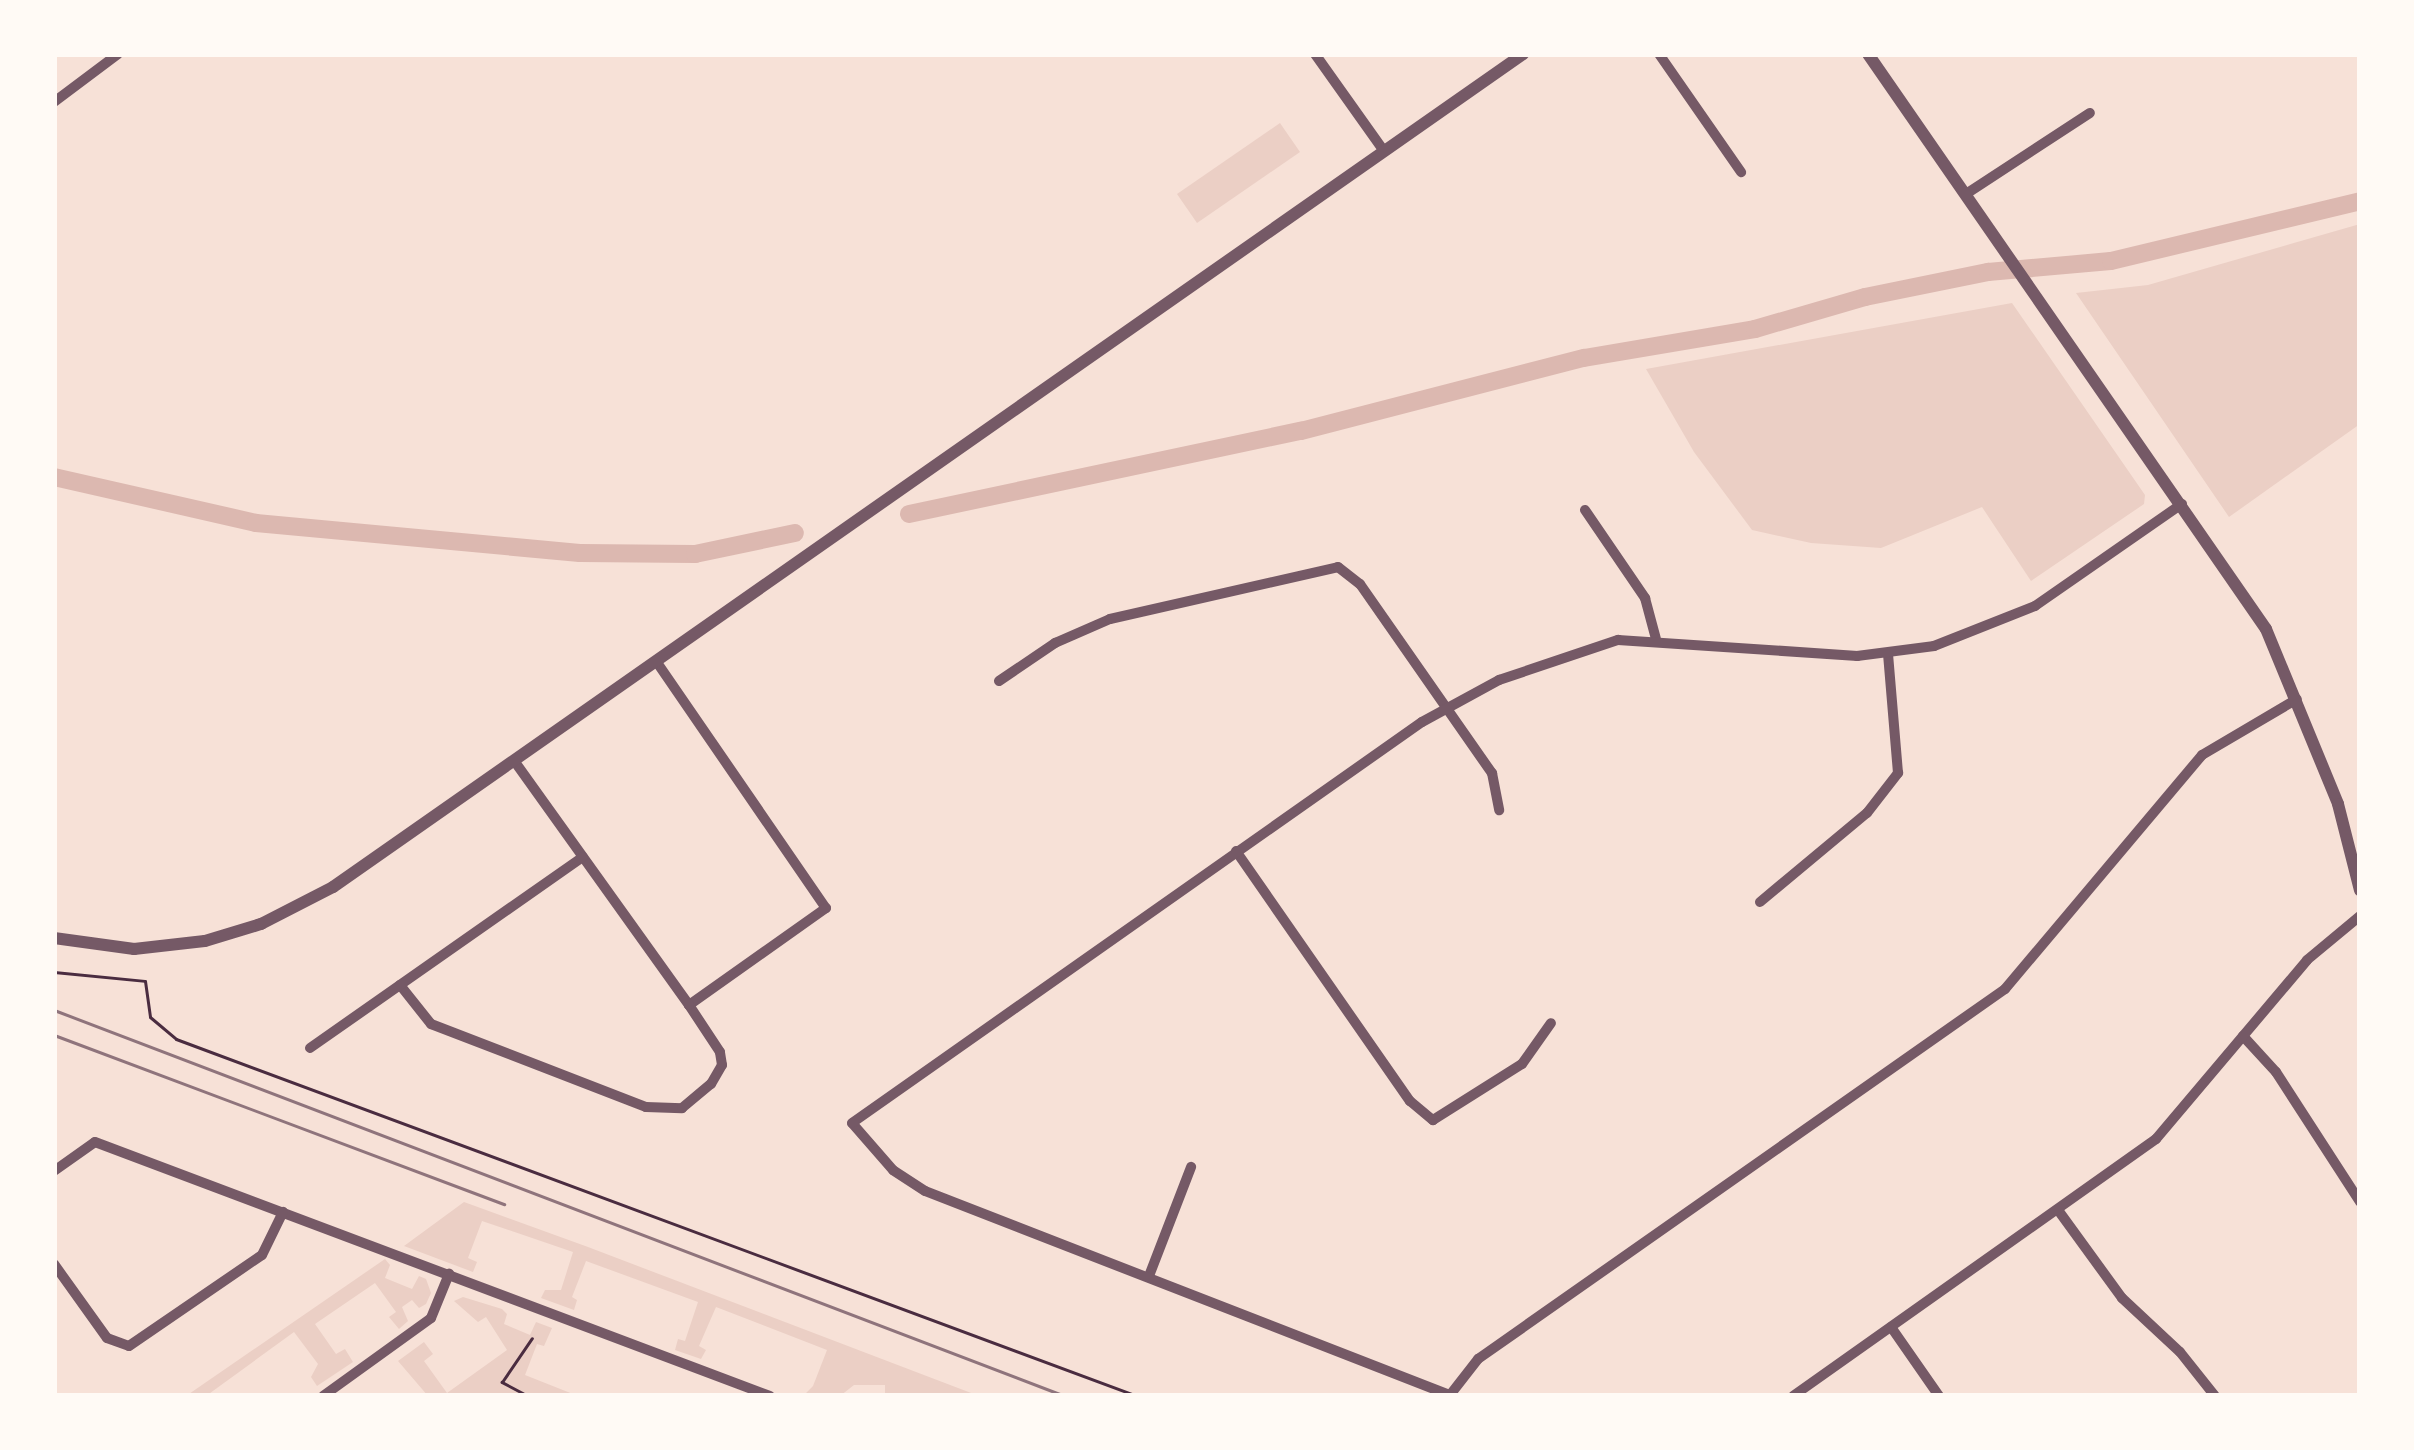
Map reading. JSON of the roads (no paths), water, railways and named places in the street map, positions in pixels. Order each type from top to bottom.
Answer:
[{"type":"street","points":[[54,102],[118,54]]},
{"type":"street","points":[[1315,54],[1384,151]]},
{"type":"street","points":[[54,938],[110,948],[158,948],[261,924],[332,887],[1523,54]]},
{"type":"street","points":[[1659,54],[1741,172]]},
{"type":"street","points":[[1868,54],[2266,629],[2345,825],[2360,890]]},
{"type":"street","points":[[1966,194],[2090,113]]},
{"type":"street","points":[[2182,504],[2067,585],[2004,622],[1888,655],[1618,640],[1558,658],[1447,707],[1236,850],[852,1123],[892,1170],[925,1191],[1451,1396],[1478,1359],[2005,989],[2202,755],[2225,737],[2297,699]]},
{"type":"street","points":[[1586,511],[1645,598],[1656,639]]},
{"type":"street","points":[[999,681],[1055,643],[1110,619],[1338,567],[1360,584],[1492,773],[1499,810]]},
{"type":"street","points":[[1760,902],[1867,813],[1898,773],[1888,655]]},
{"type":"street","points":[[656,662],[826,908],[689,1005]]},
{"type":"street","points":[[400,985],[431,1024],[646,1107],[682,1108],[711,1084],[722,1065],[720,1052],[689,1005],[514,761]]},
{"type":"street","points":[[1236,850],[1410,1101],[1433,1120],[1522,1064],[1551,1023]]},
{"type":"street","points":[[310,1048],[584,856]]},
{"type":"street","points":[[1793,1396],[2156,1139],[2307,959],[2360,916]]},
{"type":"street","points":[[2243,1036],[2276,1072],[2360,1202]]},
{"type":"street","points":[[54,1171],[95,1142],[770,1396]]},
{"type":"street","points":[[1149,1276],[1191,1167]]},
{"type":"street","points":[[2058,1210],[2122,1298],[2180,1352],[2215,1396]]},
{"type":"street","points":[[54,1264],[106,1338],[129,1346],[262,1256],[283,1212]]},
{"type":"street","points":[[323,1396],[431,1318],[449,1274]]},
{"type":"street","points":[[1891,1328],[1940,1396]]},
{"type":"waterway","points":[[909,514],[1301,431],[1584,358],[1755,329],[1865,297],[1988,272],[2111,261],[2360,201]]},
{"type":"waterway","points":[[54,477],[256,523],[580,553],[695,554],[795,533]]},
{"type":"tram line","points":[[54,1010],[1065,1396]]},
{"type":"tram line","points":[[54,1035],[504,1204]]}]
